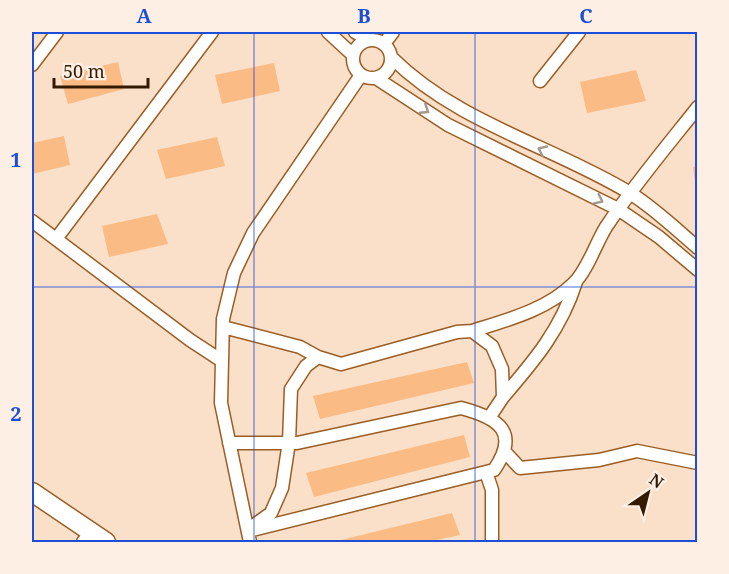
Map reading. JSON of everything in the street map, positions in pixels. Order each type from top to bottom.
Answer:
[{"type":"street","points":[[32,65],[57,32]]},
{"type":"street","points":[[56,240],[212,32]]},
{"type":"street","points":[[327,32],[354,55]]},
{"type":"street","points":[[355,32],[368,40],[384,44],[392,58],[417,83],[468,115],[630,194],[698,248]]},
{"type":"street","points":[[384,44],[393,32]]},
{"type":"street","points":[[540,81],[579,32]]},
{"type":"street","points":[[368,40],[358,46],[354,55],[354,66],[361,75],[376,78],[448,125],[618,209],[658,237],[698,270]]},
{"type":"street","points":[[376,78],[385,74],[392,58]]},
{"type":"street","points":[[249,537],[221,403],[223,327],[234,273],[253,233],[361,75]]},
{"type":"street","points":[[489,418],[503,396],[541,354],[569,305],[576,282],[598,239],[618,209],[698,107]]},
{"type":"street","points":[[32,221],[190,340],[222,361]]},
{"type":"street","points":[[223,327],[300,347],[318,357],[341,364],[457,332],[472,331],[524,314],[550,301],[576,282]]},
{"type":"street","points":[[472,331],[492,346],[502,369],[503,396]]},
{"type":"street","points":[[249,537],[271,513],[282,488],[289,442],[291,389],[306,366],[318,357]]},
{"type":"street","points":[[230,443],[289,442],[461,408],[489,418],[506,436],[506,453],[494,470],[249,537]]},
{"type":"street","points":[[506,453],[520,468],[599,460],[637,451],[698,463]]},
{"type":"street","points":[[486,472],[492,490],[492,543]]},
{"type":"street","points":[[32,492],[87,537],[106,543]]},
{"type":"building","points":[[118,62],[124,89],[68,104],[60,76]]},
{"type":"building","points":[[274,63],[280,91],[222,104],[215,75]]},
{"type":"building","points":[[636,70],[646,101],[587,113],[580,82]]},
{"type":"building","points":[[64,136],[70,165],[32,174],[32,143]]},
{"type":"building","points":[[217,137],[225,166],[166,179],[157,150]]},
{"type":"building","points":[[698,166],[698,188],[696,188],[693,167]]},
{"type":"building","points":[[157,214],[168,244],[109,257],[102,226]]},
{"type":"building","points":[[467,362],[474,383],[320,419],[313,396]]},
{"type":"building","points":[[464,435],[470,457],[314,497],[306,473]]},
{"type":"building","points":[[452,513],[460,535],[428,542],[333,542]]}]
